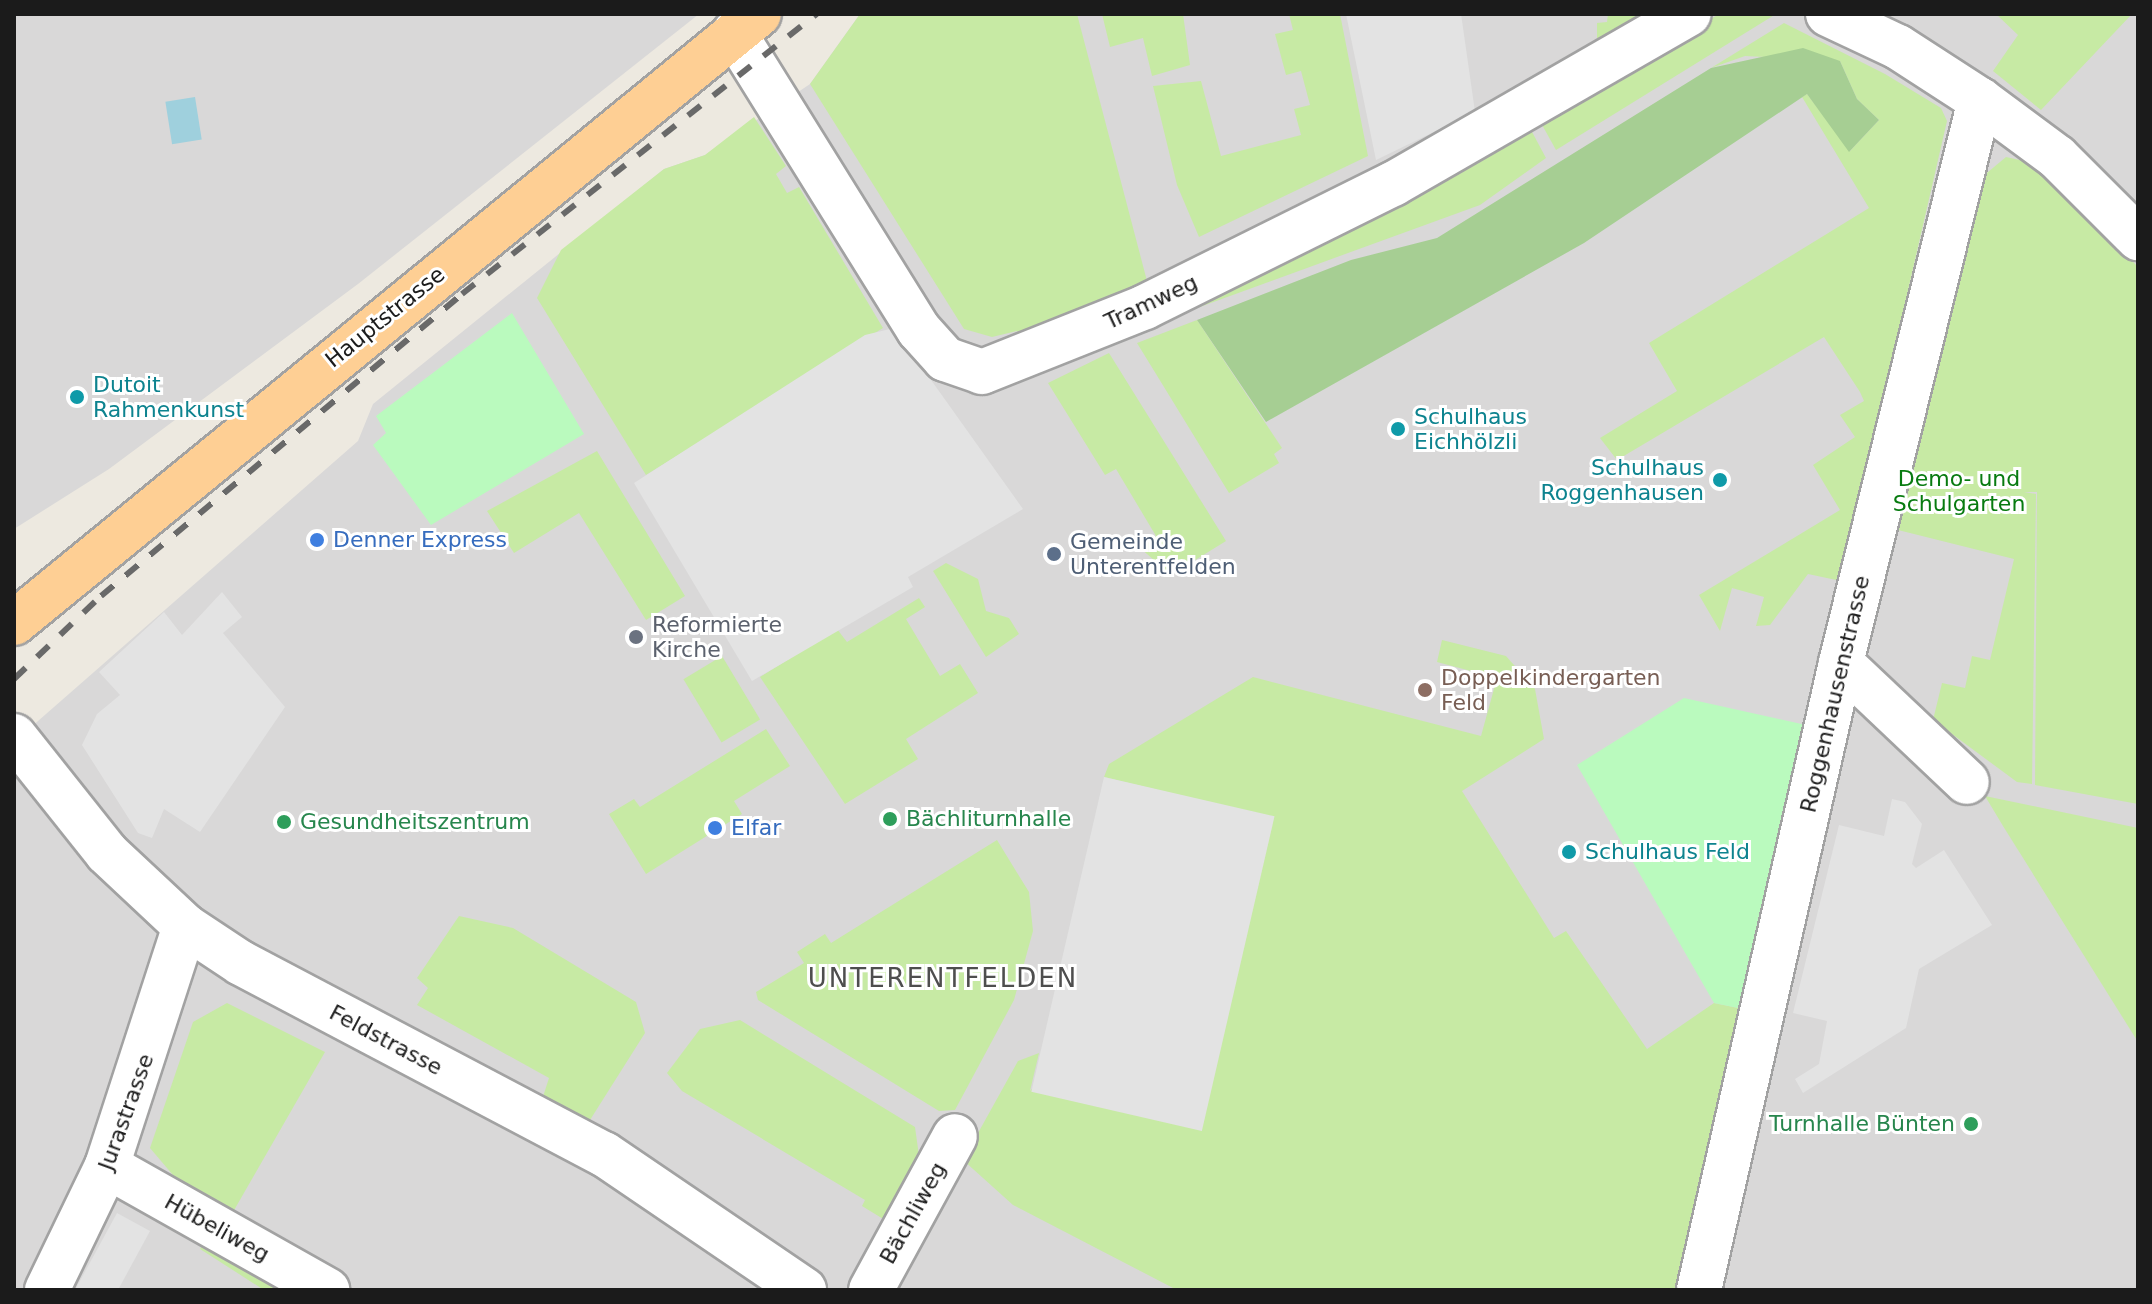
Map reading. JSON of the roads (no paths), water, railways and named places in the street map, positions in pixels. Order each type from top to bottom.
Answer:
[{"type":"main road","name":"Hauptstrasse","points":[[14,623],[747,24]]},
{"type":"street","name":"Tramweg","points":[[747,24],[919,330],[945,359],[982,372],[1145,307],[1393,184],[1689,14]]},
{"type":"street","points":[[1828,14],[1898,47],[1980,100],[2057,157],[2138,238]]},
{"type":"street","name":"Roggenhausenstrasse","points":[[1699,1290],[1841,663],[1980,100]]},
{"type":"street","points":[[1841,663],[1967,782]]},
{"type":"street","name":"Feldstrasse","points":[[14,736],[107,853],[185,926],[241,963],[604,1154],[804,1290]]},
{"type":"street","name":"Jurastrasse","points":[[47,1290],[107,1166],[185,926]]},
{"type":"street","name":"Bächliweg","points":[[871,1290],[955,1136]]},
{"type":"street","name":"Hübeliweg","points":[[107,1166],[327,1290]]},
{"type":"water","points":[[195,97],[202,139],[172,144],[165,102]]},
{"type":"railway","points":[[14,679],[101,596],[462,294],[817,14]]},
{"type":"place","name":"Dutoit Rahmenkunst","points":[[77,397]]},
{"type":"place","name":"Schulhaus Eichhölzli","points":[[1398,429]]},
{"type":"place","name":"Schulhaus Roggenhausen","points":[[1720,480]]},
{"type":"place","name":"Denner Express","points":[[317,540]]},
{"type":"place","name":"Gemeinde Unterentfelden","points":[[1054,554]]},
{"type":"place","name":"Reformierte Kirche","points":[[636,637]]},
{"type":"place","name":"Doppelkindergarten Feld","points":[[1425,690]]},
{"type":"place","name":"Bächliturnhalle","points":[[890,819]]},
{"type":"place","name":"Gesundheitszentrum","points":[[284,822]]},
{"type":"place","name":"Elfar","points":[[715,828]]},
{"type":"place","name":"Schulhaus Feld","points":[[1569,852]]},
{"type":"place","name":"Turnhalle Bünten","points":[[1971,1124]]},
{"type":"district","name":"UNTERENTFELDEN","points":[[943,979]]},
{"type":"park label","name":"Demo- und Schulgarten","points":[[1959,490]]}]
